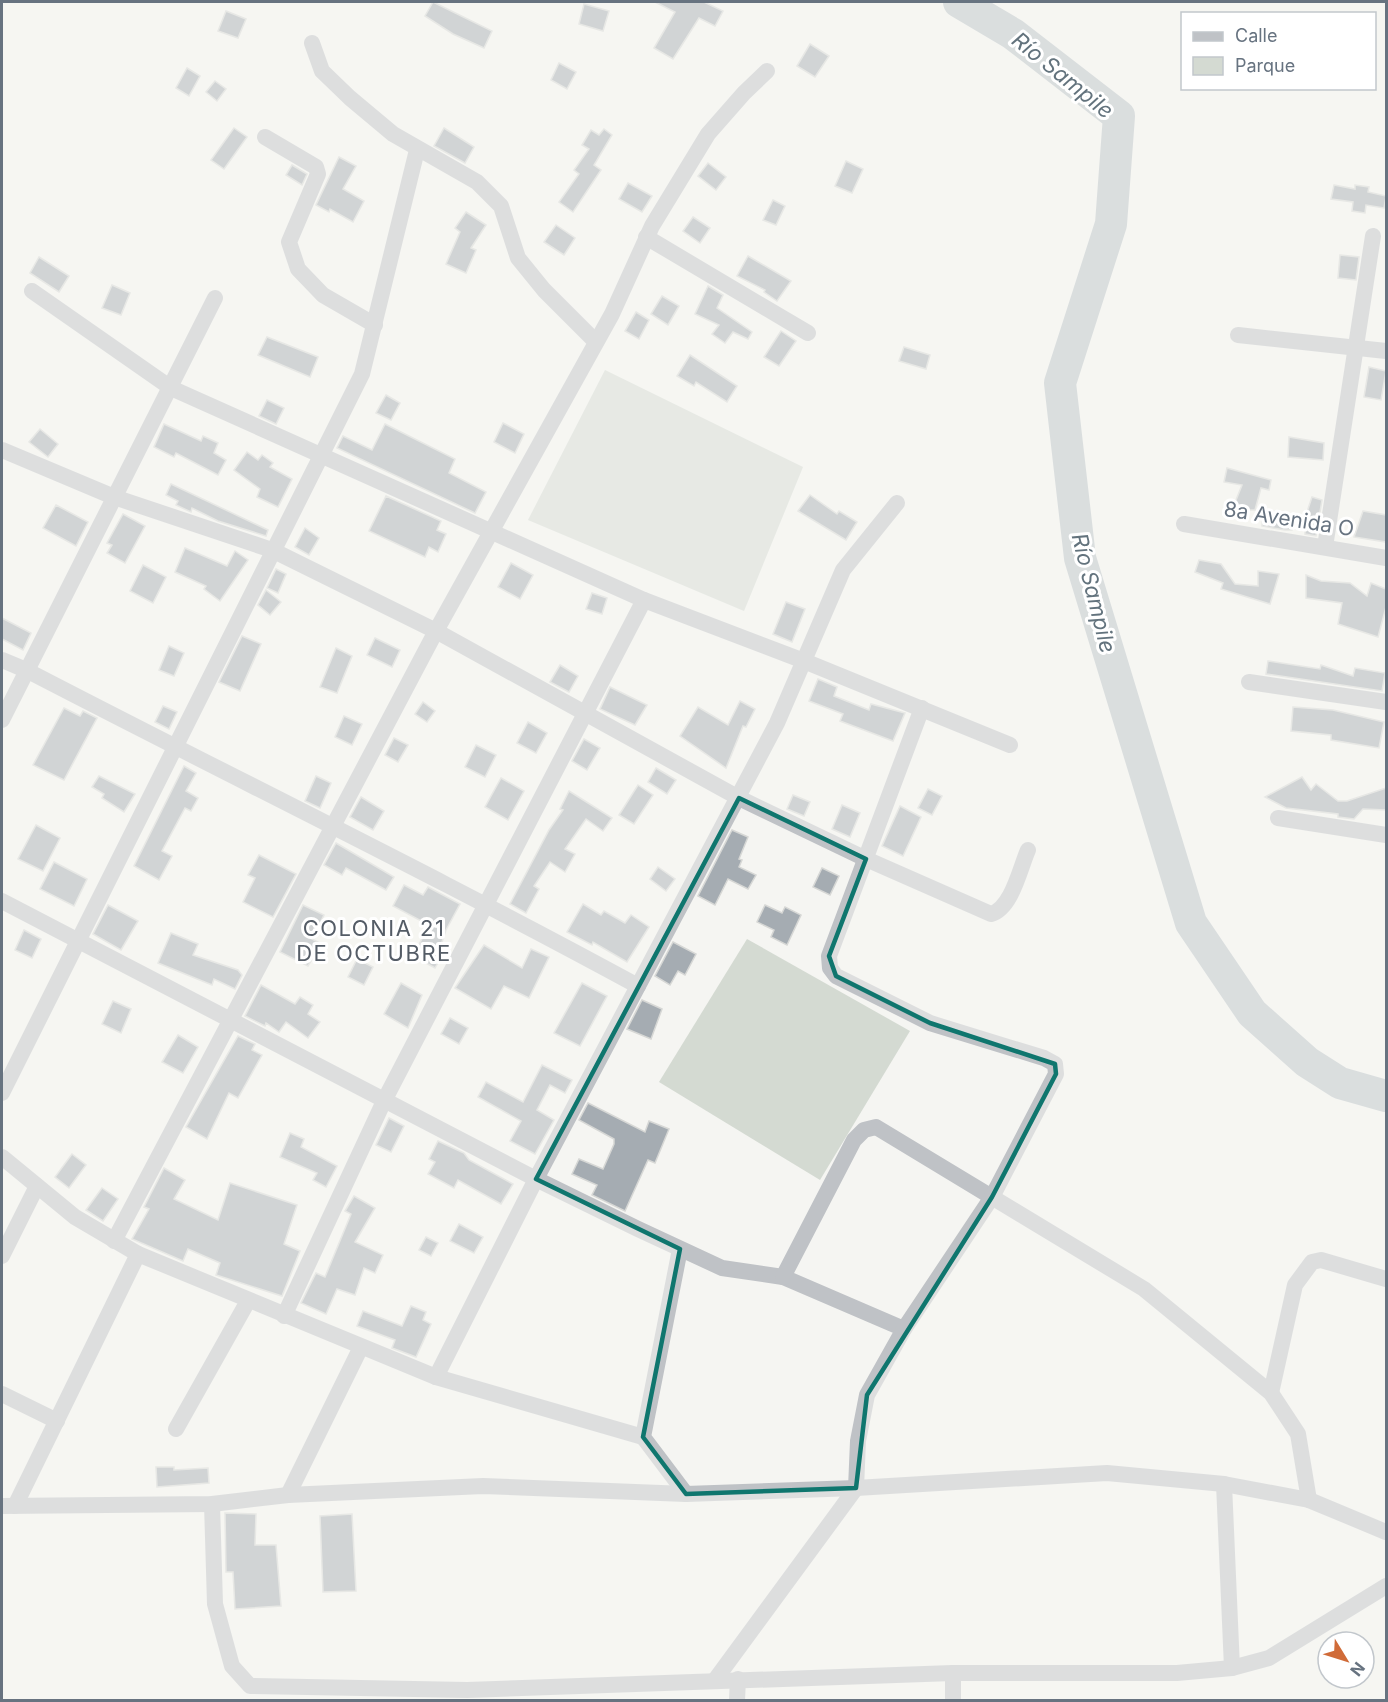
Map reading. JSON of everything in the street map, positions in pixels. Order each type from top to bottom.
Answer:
[{"type":"street","points":[[312,43],[322,72],[393,134],[417,150],[477,182],[501,206],[518,258],[544,290],[597,342]]},
{"type":"street","points":[[114,1241],[332,825],[597,342],[646,237],[708,134],[767,71]]},
{"type":"street","points":[[265,136],[316,167],[318,174],[289,242],[298,269],[323,295],[375,325]]},
{"type":"street","points":[[2,1093],[362,374],[417,150]]},
{"type":"street","points":[[1324,547],[1373,236]]},
{"type":"street","points":[[646,237],[808,333]]},
{"type":"street","points":[[32,291],[171,388],[644,600],[804,661],[1010,745]]},
{"type":"street","points":[[2,720],[215,298]]},
{"type":"street","points":[[1238,335],[1386,351]]},
{"type":"street","points":[[2,450],[114,497],[272,550],[436,632],[739,798],[866,859],[991,914],[999,912],[1006,903],[1028,850]]},
{"type":"street","points":[[436,1377],[536,1179],[777,723],[843,570],[897,503]]},
{"type":"street","name":"8a Avenida O","points":[[1184,524],[1386,558]]},
{"type":"street","points":[[284,1316],[384,1101],[644,600]]},
{"type":"street","points":[[2,660],[26,670],[175,748],[487,903],[638,986]]},
{"type":"street","points":[[1249,682],[1386,702]]},
{"type":"street","points":[[715,1680],[856,1488],[858,1441],[867,1395],[904,1329],[992,1197],[1056,1074],[1055,1064],[1044,1058],[930,1023],[836,976],[830,968],[829,956],[922,708]]},
{"type":"street","points":[[1278,818],[1386,835]]},
{"type":"street","points":[[2,901],[384,1101],[680,1249],[722,1268],[783,1276],[904,1329]]},
{"type":"street","points":[[783,1276],[854,1140],[864,1130],[876,1127],[1144,1289],[1271,1393],[1298,1434],[1309,1500]]},
{"type":"street","points":[[2,1157],[75,1217],[138,1254],[436,1377],[643,1437],[686,1494]]},
{"type":"street","points":[[2,1256],[37,1186]]},
{"type":"street","points":[[643,1437],[680,1249]]},
{"type":"street","points":[[8,1506],[57,1421],[138,1254]]},
{"type":"street","points":[[1271,1393],[1295,1285],[1312,1262],[1321,1260],[1386,1279]]},
{"type":"street","points":[[176,1429],[248,1301]]},
{"type":"street","points":[[288,1495],[361,1347]]},
{"type":"street","points":[[2,1394],[57,1421]]},
{"type":"street","points":[[8,1506],[212,1504],[288,1495],[483,1486],[686,1494],[856,1488],[1107,1473],[1224,1484],[1309,1500],[1386,1532]]},
{"type":"street","points":[[1224,1484],[1232,1668]]},
{"type":"street","points":[[212,1504],[215,1604],[232,1666],[250,1686],[339,1694],[467,1695],[738,1679],[953,1673],[1177,1673],[1232,1668],[1269,1658],[1386,1586]]},
{"type":"street","points":[[953,1673],[953,1701]]},
{"type":"street","points":[[737,1701],[738,1679]]},
{"type":"highlighted area","points":[[739,798],[866,859],[829,956],[836,976],[930,1023],[1055,1064],[1056,1074],[992,1197],[867,1395],[856,1488],[686,1494],[643,1437],[680,1249],[536,1179]]},
{"type":"green space","points":[[605,370],[803,467],[744,611],[528,520]]},
{"type":"green space","points":[[747,939],[910,1031],[820,1180],[659,1082]]},
{"type":"building","points":[[433,2],[492,31],[484,48],[453,34],[425,16]]},
{"type":"building","points":[[655,2],[704,2],[723,11],[715,26],[699,18],[673,59],[654,48],[675,12]]},
{"type":"building","points":[[584,4],[609,11],[603,31],[579,24]]},
{"type":"building","points":[[226,11],[246,19],[238,38],[218,31]]},
{"type":"building","points":[[810,44],[829,56],[815,77],[797,66]]},
{"type":"building","points":[[559,63],[576,72],[567,89],[551,80]]},
{"type":"building","points":[[187,68],[200,76],[189,96],[176,88]]},
{"type":"building","points":[[215,81],[226,89],[217,101],[206,92]]},
{"type":"building","points":[[234,128],[247,137],[224,169],[211,160]]},
{"type":"building","points":[[444,128],[474,147],[465,163],[434,146]]},
{"type":"building","points":[[604,129],[612,135],[594,165],[601,170],[573,212],[559,202],[579,174],[574,170],[589,149],[582,145],[591,130],[599,135]]},
{"type":"building","points":[[339,157],[356,166],[343,189],[364,201],[353,222],[330,209],[329,212],[316,205]]},
{"type":"building","points":[[846,161],[863,169],[852,193],[835,186]]},
{"type":"building","points":[[708,163],[726,177],[716,190],[698,176]]},
{"type":"building","points":[[292,165],[307,174],[302,185],[286,175]]},
{"type":"building","points":[[628,183],[652,196],[642,212],[619,199]]},
{"type":"building","points":[[1334,185],[1355,189],[1355,185],[1369,187],[1368,192],[1386,196],[1384,208],[1366,205],[1365,213],[1352,211],[1353,202],[1331,199]]},
{"type":"building","points":[[773,200],[785,206],[776,225],[763,220]]},
{"type":"building","points":[[466,212],[486,225],[471,248],[476,250],[466,273],[446,264],[460,232],[455,228]]},
{"type":"building","points":[[693,217],[710,228],[700,243],[683,231]]},
{"type":"building","points":[[556,225],[575,238],[564,255],[544,242]]},
{"type":"building","points":[[1340,255],[1359,257],[1356,280],[1338,278]]},
{"type":"building","points":[[748,256],[791,281],[777,301],[764,292],[765,290],[737,276]]},
{"type":"building","points":[[39,257],[69,276],[59,292],[30,273]]},
{"type":"building","points":[[112,285],[130,293],[121,315],[102,308]]},
{"type":"building","points":[[708,286],[723,295],[717,308],[752,332],[748,339],[733,332],[725,343],[712,334],[719,325],[695,314]]},
{"type":"building","points":[[662,296],[679,306],[668,325],[651,314]]},
{"type":"building","points":[[636,312],[649,320],[639,339],[625,331]]},
{"type":"building","points":[[781,331],[796,341],[779,366],[764,357]]},
{"type":"building","points":[[267,337],[318,357],[310,377],[258,355]]},
{"type":"building","points":[[904,347],[930,355],[926,369],[899,361]]},
{"type":"building","points":[[690,355],[737,386],[727,402],[696,382],[694,386],[677,376]]},
{"type":"building","points":[[1369,367],[1386,371],[1381,400],[1364,397]]},
{"type":"building","points":[[386,395],[400,403],[391,420],[376,413]]},
{"type":"building","points":[[267,400],[284,408],[276,424],[259,416]]},
{"type":"building","points":[[503,423],[524,434],[515,453],[494,442]]},
{"type":"building","points":[[164,424],[201,441],[203,436],[218,443],[214,453],[226,460],[218,475],[176,453],[174,457],[154,447]]},
{"type":"building","points":[[385,424],[455,459],[449,473],[486,492],[475,513],[337,448],[343,436],[372,450]]},
{"type":"building","points":[[40,429],[58,444],[48,457],[29,442]]},
{"type":"building","points":[[1289,437],[1324,443],[1323,460],[1288,457]]},
{"type":"building","points":[[247,452],[258,460],[262,455],[273,463],[270,467],[292,479],[278,507],[257,497],[260,489],[234,470]]},
{"type":"building","points":[[1227,468],[1271,480],[1269,490],[1261,488],[1255,510],[1232,510],[1242,485],[1224,482]]},
{"type":"building","points":[[171,484],[268,530],[266,536],[218,521],[192,508],[191,512],[176,505],[178,501],[166,495]]},
{"type":"building","points":[[810,495],[837,514],[839,511],[857,522],[846,540],[798,511]]},
{"type":"building","points":[[386,496],[441,521],[437,530],[446,534],[438,552],[429,547],[425,557],[369,531]]},
{"type":"building","points":[[1312,497],[1322,500],[1316,536],[1305,534],[1305,518]]},
{"type":"building","points":[[56,505],[88,522],[76,546],[43,528]]},
{"type":"building","points":[[1363,511],[1386,515],[1386,542],[1354,537]]},
{"type":"building","points":[[123,514],[145,526],[125,563],[107,553],[112,545],[107,543]]},
{"type":"building","points":[[1263,514],[1296,516],[1292,530],[1262,526]]},
{"type":"building","points":[[305,528],[319,538],[309,555],[295,547]]},
{"type":"building","points":[[185,548],[227,566],[235,551],[248,560],[220,601],[204,589],[206,586],[175,572]]},
{"type":"building","points":[[1199,560],[1221,564],[1235,584],[1258,586],[1258,571],[1279,574],[1270,604],[1221,589],[1223,583],[1195,572]]},
{"type":"building","points":[[511,563],[533,575],[520,599],[498,587]]},
{"type":"building","points":[[143,565],[166,577],[153,603],[130,591]]},
{"type":"building","points":[[276,569],[286,574],[278,593],[267,588]]},
{"type":"building","points":[[1306,575],[1321,581],[1350,583],[1367,596],[1371,583],[1386,589],[1386,607],[1378,637],[1338,624],[1342,603],[1306,598]]},
{"type":"building","points":[[266,590],[281,602],[270,615],[258,605]]},
{"type":"building","points":[[592,593],[607,598],[602,614],[586,609]]},
{"type":"building","points":[[786,602],[805,609],[792,642],[773,634]]},
{"type":"building","points":[[2,618],[31,633],[23,650],[2,639]]},
{"type":"building","points":[[242,636],[261,644],[240,691],[219,682]]},
{"type":"building","points":[[375,638],[400,650],[392,667],[367,655]]},
{"type":"building","points":[[169,646],[184,653],[174,676],[159,670]]},
{"type":"building","points":[[336,648],[352,656],[337,693],[320,687]]},
{"type":"building","points":[[1268,661],[1320,669],[1321,665],[1353,676],[1355,668],[1385,673],[1382,691],[1266,674]]},
{"type":"building","points":[[560,665],[578,676],[569,692],[550,682]]},
{"type":"building","points":[[818,679],[837,687],[834,696],[869,710],[871,704],[905,713],[893,741],[840,721],[843,714],[809,701]]},
{"type":"building","points":[[610,687],[647,705],[635,725],[600,709]]},
{"type":"building","points":[[740,701],[755,709],[746,727],[743,726],[726,768],[680,736],[698,707],[728,725]]},
{"type":"building","points":[[423,702],[435,711],[427,722],[415,714]]},
{"type":"building","points":[[163,706],[177,712],[169,729],[155,722]]},
{"type":"building","points":[[1293,707],[1333,710],[1384,722],[1379,748],[1331,740],[1331,735],[1291,731]]},
{"type":"building","points":[[64,708],[80,716],[83,711],[97,718],[64,780],[33,765]]},
{"type":"building","points":[[344,716],[362,724],[352,745],[335,737]]},
{"type":"building","points":[[528,722],[547,733],[536,753],[517,743]]},
{"type":"building","points":[[394,738],[408,745],[398,762],[385,755]]},
{"type":"building","points":[[584,739],[600,748],[587,770],[572,761]]},
{"type":"building","points":[[476,745],[496,755],[485,777],[465,767]]},
{"type":"building","points":[[184,766],[196,773],[186,791],[198,798],[191,811],[185,808],[162,851],[172,856],[159,880],[134,866]]},
{"type":"building","points":[[656,768],[676,780],[667,794],[648,782]]},
{"type":"building","points":[[99,776],[135,794],[124,812],[102,798],[104,794],[92,787]]},
{"type":"building","points":[[316,776],[331,783],[320,808],[305,801]]},
{"type":"building","points":[[1302,777],[1311,790],[1316,784],[1338,801],[1347,801],[1386,788],[1386,810],[1363,809],[1354,819],[1338,817],[1338,814],[1286,808],[1265,797]]},
{"type":"building","points":[[501,778],[524,791],[508,820],[485,807]]},
{"type":"building","points":[[638,785],[653,795],[634,824],[619,815]]},
{"type":"building","points":[[928,789],[942,796],[932,815],[918,808]]},
{"type":"building","points":[[569,791],[612,818],[603,831],[586,819],[565,849],[575,854],[565,872],[550,862],[534,886],[539,889],[526,913],[510,904],[549,830],[563,810],[560,809]]},
{"type":"building","points":[[793,795],[810,802],[804,816],[787,809]]},
{"type":"building","points":[[361,797],[384,811],[373,830],[350,817]]},
{"type":"building","points":[[842,805],[860,813],[850,837],[832,829]]},
{"type":"building","points":[[900,806],[921,817],[903,856],[882,846]]},
{"type":"building","points":[[36,825],[60,838],[43,871],[18,859]]},
{"type":"building","points":[[732,830],[748,837],[739,859],[742,860],[739,867],[756,875],[748,889],[728,879],[715,905],[698,896]]},
{"type":"building","points":[[336,843],[394,877],[386,890],[346,868],[342,875],[324,865]]},
{"type":"building","points":[[259,855],[296,874],[273,917],[243,902],[255,878],[248,875]]},
{"type":"building","points":[[54,862],[87,879],[74,906],[40,889]]},
{"type":"building","points":[[658,867],[675,879],[666,891],[650,879]]},
{"type":"building","points":[[822,868],[839,876],[830,895],[813,887]]},
{"type":"building","points":[[404,885],[423,895],[428,887],[460,904],[446,930],[439,951],[443,954],[435,968],[413,956],[429,925],[393,906]]},
{"type":"building","points":[[583,904],[601,915],[604,911],[625,923],[631,915],[649,927],[627,962],[593,942],[592,945],[567,932]]},
{"type":"building","points":[[108,905],[138,921],[121,950],[93,934]]},
{"type":"building","points":[[303,905],[324,915],[312,939],[325,946],[318,958],[314,956],[308,966],[280,952]]},
{"type":"building","points":[[765,905],[782,913],[785,907],[801,915],[787,945],[771,937],[774,930],[757,922]]},
{"type":"building","points":[[24,930],[41,939],[32,958],[15,950]]},
{"type":"building","points":[[171,933],[198,944],[193,955],[238,970],[242,975],[235,989],[214,979],[212,985],[158,963]]},
{"type":"building","points":[[673,942],[696,954],[685,975],[678,971],[670,985],[655,976]]},
{"type":"building","points":[[484,945],[522,968],[531,949],[549,957],[529,998],[504,986],[491,1009],[455,988]]},
{"type":"building","points":[[357,959],[373,967],[364,985],[348,977]]},
{"type":"building","points":[[401,983],[422,995],[408,1028],[384,1014]]},
{"type":"building","points":[[582,983],[607,996],[580,1046],[554,1033]]},
{"type":"building","points":[[261,985],[295,1004],[300,997],[313,1005],[308,1014],[320,1022],[308,1038],[286,1022],[279,1032],[266,1023],[265,1026],[245,1016]]},
{"type":"building","points":[[642,1000],[662,1009],[651,1039],[627,1029]]},
{"type":"building","points":[[113,1001],[131,1009],[121,1033],[102,1024]]},
{"type":"building","points":[[450,1018],[468,1028],[459,1044],[441,1034]]},
{"type":"building","points":[[178,1035],[198,1047],[183,1073],[162,1062]]},
{"type":"building","points":[[238,1036],[255,1044],[252,1050],[262,1055],[238,1098],[229,1093],[207,1139],[186,1127]]},
{"type":"building","points":[[542,1065],[572,1080],[565,1093],[550,1085],[537,1110],[554,1120],[535,1154],[510,1141],[521,1121],[478,1097],[486,1082],[523,1102]]},
{"type":"building","points":[[588,1103],[645,1132],[649,1121],[669,1129],[655,1163],[648,1160],[625,1211],[592,1195],[597,1185],[572,1174],[579,1159],[603,1169],[614,1144],[614,1139],[579,1120]]},
{"type":"building","points":[[389,1118],[404,1126],[391,1152],[376,1145]]},
{"type":"building","points":[[290,1133],[304,1139],[301,1147],[337,1166],[326,1187],[313,1180],[317,1173],[280,1157]]},
{"type":"building","points":[[438,1141],[464,1153],[469,1160],[513,1184],[501,1204],[458,1180],[454,1188],[428,1174],[435,1162],[429,1159]]},
{"type":"building","points":[[72,1154],[86,1165],[69,1188],[55,1177]]},
{"type":"building","points":[[164,1168],[185,1180],[174,1199],[218,1220],[230,1183],[297,1205],[284,1244],[300,1251],[282,1296],[216,1275],[220,1263],[188,1249],[183,1261],[132,1239],[149,1209],[144,1207]]},
{"type":"building","points":[[102,1188],[118,1199],[103,1221],[86,1210]]},
{"type":"building","points":[[354,1196],[375,1208],[355,1242],[383,1255],[375,1273],[364,1268],[355,1295],[337,1289],[326,1314],[301,1303],[316,1273],[325,1277],[351,1214],[345,1211]]},
{"type":"building","points":[[459,1224],[483,1237],[474,1253],[450,1241]]},
{"type":"building","points":[[426,1237],[438,1243],[431,1256],[419,1250]]},
{"type":"building","points":[[411,1306],[426,1312],[423,1320],[431,1324],[416,1357],[392,1348],[395,1340],[357,1326],[363,1311],[402,1326]]},
{"type":"building","points":[[156,1467],[174,1467],[174,1470],[208,1468],[209,1483],[157,1487]]},
{"type":"building","points":[[225,1513],[256,1514],[255,1545],[276,1545],[281,1606],[235,1609],[233,1572],[226,1572]]},
{"type":"building","points":[[352,1514],[356,1591],[323,1592],[320,1516]]},
{"type":"waterway","name":"Río Sampile","points":[[959,2],[1013,34],[1119,116],[1111,224],[1060,383],[1080,558],[1191,923],[1252,1013],[1307,1062],[1340,1083],[1386,1096]]},
{"type":"district","name":"COLONIA 21 DE OCTUBRE","points":[[374,940]]}]
